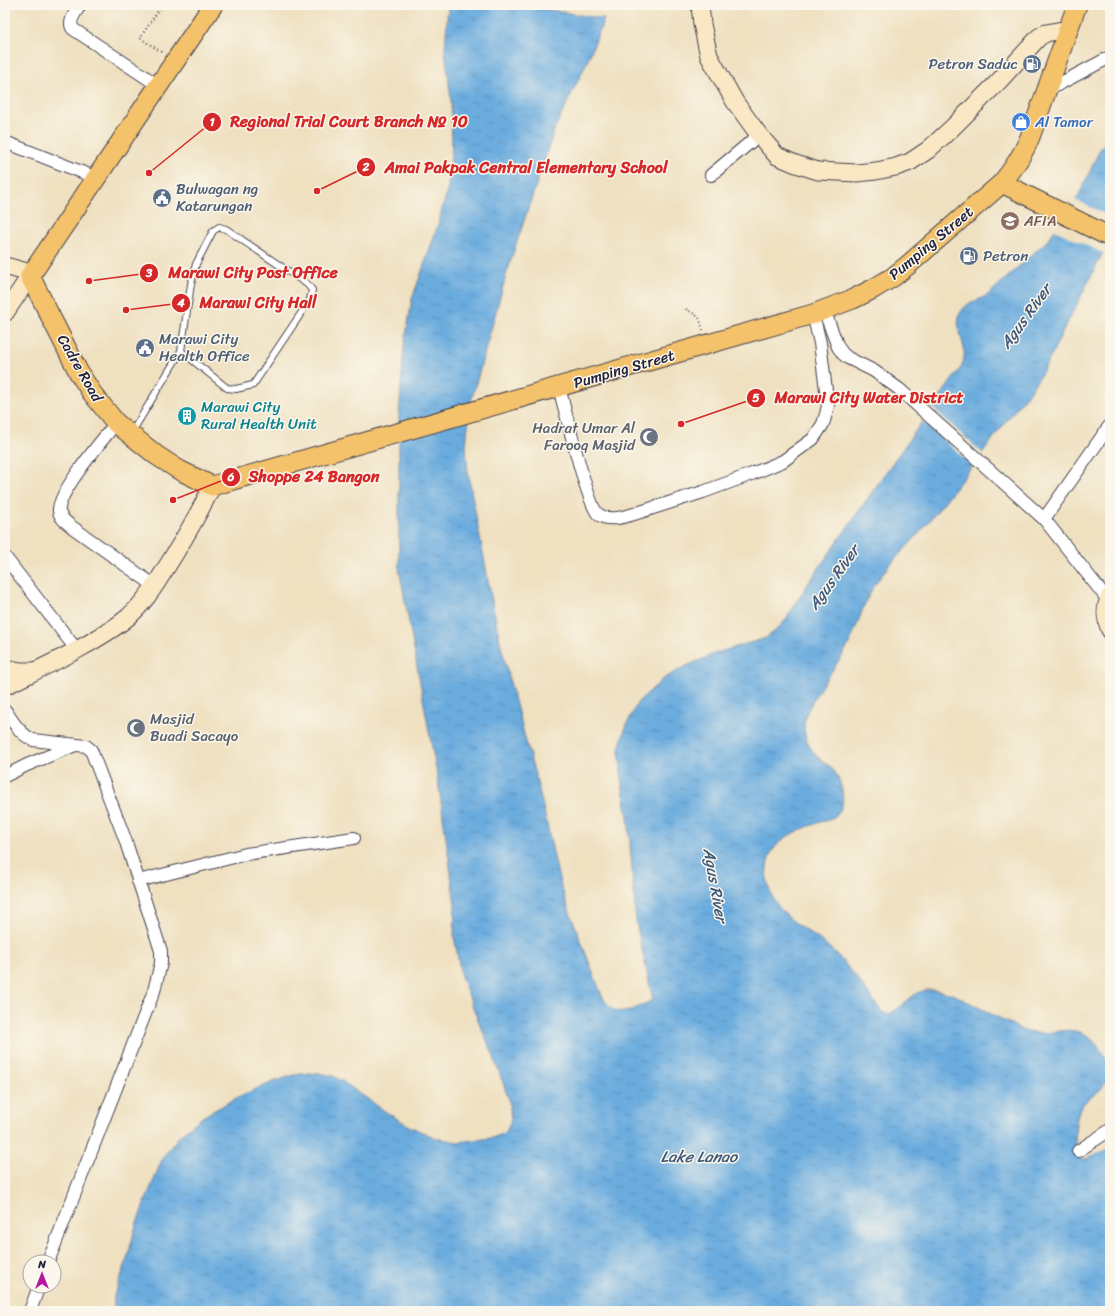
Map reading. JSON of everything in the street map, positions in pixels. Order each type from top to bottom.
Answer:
[{"type":"main road","points":[[5,313],[176,62],[213,5]]},
{"type":"main road","points":[[700,5],[702,24],[709,56],[734,102],[777,156],[818,171],[857,173],[896,167],[910,162],[933,146],[999,80],[1039,37],[1046,33],[1068,29]]},
{"type":"main road","name":"Pumping Street","points":[[212,486],[819,312],[853,299],[873,289],[893,277],[908,265],[1002,182],[1014,169],[1023,155],[1048,90],[1077,5]]},
{"type":"main road","points":[[1002,182],[1052,209],[1110,236]]},
{"type":"main road","points":[[5,266],[23,271],[30,276]]},
{"type":"main road","name":"Cadre Road","points":[[30,276],[80,373],[92,393],[116,423],[156,455],[179,470],[212,486]]},
{"type":"main road","points":[[5,686],[76,649],[123,621],[139,607],[155,586],[200,511],[212,486]]},
{"type":"main road","points":[[1108,601],[1106,620],[1110,630]]},
{"type":"main road","points":[[5,668],[21,671],[34,671]]},
{"type":"street","points":[[80,5],[70,22],[73,29],[159,86]]},
{"type":"street","points":[[1048,90],[1110,57]]},
{"type":"street","points":[[711,175],[759,135]]},
{"type":"street","points":[[5,142],[97,178]]},
{"type":"street","points":[[559,387],[580,466],[596,512],[603,517],[608,518],[623,517],[634,514],[703,492],[752,474],[783,461],[813,439],[823,424],[828,406],[820,343],[819,312]]},
{"type":"street","points":[[819,312],[838,348],[843,354],[874,371],[899,388],[1044,519],[1108,601]]},
{"type":"street","points":[[116,423],[88,458],[65,493],[60,503],[59,512],[63,520],[72,527],[155,586]]},
{"type":"street","points":[[1044,519],[1110,425]]},
{"type":"street","points":[[5,557],[76,649]]},
{"type":"street","points":[[5,710],[16,727],[26,737],[33,740],[86,746],[93,754],[125,839],[161,951],[159,974],[125,1069],[51,1254]]},
{"type":"street","points":[[5,776],[27,764],[74,745]]},
{"type":"street","points":[[138,881],[246,854],[354,838]]},
{"type":"street","points":[[1078,1150],[1110,1130]]},
{"type":"street","points":[[30,1311],[36,1294]]},
{"type":"lane","points":[[131,434],[181,352],[191,284],[196,264],[213,231],[218,227],[226,229],[245,241],[307,284],[312,290],[310,300],[253,384],[236,389],[227,388],[181,352]]},
{"type":"path","points":[[162,5],[140,38],[176,62]]},
{"type":"path","points":[[686,309],[699,317],[707,345]]},
{"type":"water","name":"Lake Lanao","points":[[448,5],[520,5],[604,19],[588,60],[555,128],[507,272],[470,405],[466,446],[468,474],[499,637],[540,793],[558,875],[566,902],[602,996],[613,1009],[619,1012],[631,1010],[653,1000],[636,922],[628,817],[622,783],[619,748],[627,724],[638,702],[662,680],[682,668],[716,653],[766,638],[778,629],[787,618],[807,585],[960,369],[964,356],[958,321],[962,310],[967,305],[989,294],[1048,240],[1080,193],[1100,149],[1110,138],[1110,244],[1102,254],[1049,359],[1032,388],[938,510],[916,537],[887,568],[873,587],[849,644],[811,704],[804,725],[806,737],[811,749],[832,769],[840,782],[843,795],[841,807],[834,817],[799,830],[779,843],[772,852],[768,864],[767,878],[771,894],[780,909],[794,922],[825,944],[836,954],[883,1013],[890,1014],[917,993],[926,990],[935,990],[953,994],[1024,1031],[1032,1033],[1047,1033],[1068,1030],[1079,1032],[1091,1039],[1098,1046],[1106,1059],[1108,1065],[1108,1075],[1100,1090],[1083,1104],[1076,1123],[1075,1138],[1078,1152],[1083,1160],[1110,1148],[1110,1311],[114,1311],[114,1296],[126,1263],[136,1225],[163,1157],[180,1135],[192,1125],[204,1116],[242,1095],[294,1075],[310,1073],[323,1074],[333,1076],[342,1081],[386,1112],[411,1127],[436,1138],[458,1142],[492,1138],[503,1134],[507,1130],[511,1120],[509,1100],[492,1052],[461,976],[454,936],[455,904],[438,780],[399,568],[399,416],[404,347],[412,299],[438,225],[448,187],[452,147],[451,100],[445,50]]},
{"type":"pier","points":[[1073,199],[1110,216],[1110,247],[1105,254],[1053,229]]},
{"type":"pier","points":[[931,406],[983,454],[974,467],[921,420]]},
{"type":"place","name":"Petron Saduc","points":[[1032,64]]},
{"type":"place","name":"Al Tamor","points":[[1021,122]]},
{"type":"place","name":"Regional Trial Court Branch № 10","points":[[149,173]]},
{"type":"place","name":"Amai Pakpak Central Elementary School","points":[[317,191]]},
{"type":"place","name":"Bulwagan ng Katarungan","points":[[162,198]]},
{"type":"place","name":"AFIA","points":[[1010,221]]},
{"type":"place","name":"Petron","points":[[969,256]]},
{"type":"place","name":"Marawi City Post Office","points":[[89,281]]},
{"type":"place","name":"Marawi City Hall","points":[[126,310]]},
{"type":"place","name":"Marawi City Health Office","points":[[145,348]]},
{"type":"place","name":"Marawi City Rural Health Unit","points":[[187,416]]},
{"type":"place","name":"Marawi City Water District","points":[[681,424]]},
{"type":"place","name":"Hadrat Umar Al Farooq Masjid","points":[[649,437]]},
{"type":"place","name":"Shoppe 24 Bangon","points":[[173,500]]},
{"type":"place","name":"Masjid Buadi Sacayo","points":[[136,728]]},
{"type":"water label","name":"Agus River","points":[[1025,316]]},
{"type":"water label","name":"Agus River","points":[[833,577]]},
{"type":"water label","name":"Agus River","points":[[716,885]]}]
